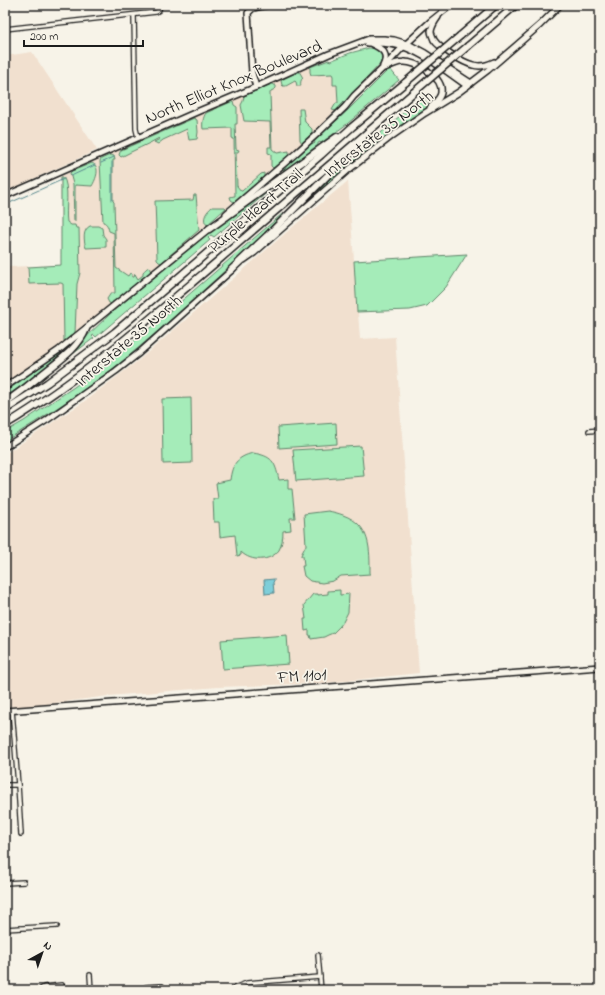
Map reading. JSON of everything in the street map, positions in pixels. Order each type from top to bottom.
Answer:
[{"type":"highway","name":"Purple Heart Trail","points":[[5,410],[47,383],[115,332],[496,5]]},
{"type":"highway","name":"Purple Heart Trail","points":[[5,425],[49,397],[105,356],[169,303],[516,5]]},
{"type":"highway","points":[[209,229],[322,147],[352,128]]},
{"type":"highway","points":[[231,270],[353,152],[371,130]]},
{"type":"highway","points":[[5,403],[26,388],[66,354],[83,336],[86,329]]},
{"type":"main road","points":[[256,87],[252,73],[248,13],[253,8],[267,5]]},
{"type":"main road","name":"Interstate 35 North","points":[[5,387],[59,350],[209,229],[295,154],[345,107],[405,45],[441,12],[451,5]]},
{"type":"main road","name":"Interstate 35 North","points":[[5,447],[47,420],[116,371],[147,346],[231,270],[254,253],[347,171],[392,136],[469,84],[540,25],[560,5]]},
{"type":"main road","points":[[441,12],[431,30],[434,40],[442,48],[463,61],[478,66],[490,64],[502,57]]},
{"type":"main road","name":"North Elliot Knox Boulevard","points":[[5,196],[329,54],[351,45],[366,42],[369,39],[394,40],[405,45],[469,84]]},
{"type":"main road","points":[[366,42],[382,49],[385,53],[386,61],[382,69]]},
{"type":"main road","points":[[382,69],[397,62],[411,62],[430,73],[437,80],[441,86],[441,95],[425,113]]},
{"type":"main road","name":"FM 1101","points":[[5,711],[600,667]]},
{"type":"street","points":[[5,29],[156,12],[159,10],[160,5]]},
{"type":"street","points":[[134,15],[136,129],[138,137]]},
{"type":"street","points":[[589,431],[600,430]]},
{"type":"street","points":[[12,710],[21,834]]},
{"type":"street","points":[[5,786],[18,785]]},
{"type":"street","points":[[5,883],[24,882]]},
{"type":"street","points":[[5,929],[57,926]]},
{"type":"street","points":[[318,955],[321,990]]},
{"type":"street","points":[[90,975],[91,990]]},
{"type":"street","points":[[231,990],[236,986],[247,983],[320,977]]},
{"type":"street","points":[[39,990],[44,987],[62,985]]},
{"type":"street","points":[[143,990],[146,988],[162,986]]},
{"type":"shaded area","points":[[32,52],[97,150],[5,192],[5,56]]},
{"type":"shaded area","points":[[329,60],[348,97],[326,120],[302,143],[161,264],[73,335],[34,364],[5,383],[5,267],[61,265],[60,177],[294,72]]},
{"type":"shaded area","points":[[348,181],[360,339],[395,337],[419,673],[326,683],[218,687],[108,696],[41,705],[5,707],[5,454],[82,403],[139,360]]},
{"type":"green space","points":[[369,48],[380,52],[382,57],[381,63],[336,111],[332,110],[336,103],[338,103],[337,85],[333,85],[332,74],[311,75],[310,67]]},
{"type":"green space","points":[[390,69],[399,80],[347,124],[321,143],[318,143],[318,145],[310,152],[284,171],[283,169],[312,143],[314,144],[314,141]]},
{"type":"green space","points":[[299,71],[303,78],[301,81],[301,86],[297,86],[295,81],[286,86],[282,85],[281,81],[283,79]]},
{"type":"green space","points":[[271,84],[276,86],[276,88],[270,93],[272,149],[277,153],[289,151],[289,155],[273,168],[271,166],[271,154],[268,153],[268,147],[271,147],[270,122],[244,121],[241,105],[244,96]]},
{"type":"green space","points":[[422,96],[429,106],[395,129],[364,154],[362,152],[362,155],[337,175],[320,192],[317,190]]},
{"type":"green space","points":[[233,101],[234,105],[237,107],[237,124],[235,124],[236,149],[239,150],[236,152],[237,186],[242,191],[264,173],[264,177],[234,202],[230,197],[235,196],[234,139],[232,138],[232,128],[203,129],[203,119],[206,113]]},
{"type":"green space","points":[[299,109],[303,109],[305,122],[312,129],[312,133],[302,143],[300,140]]},
{"type":"green space","points":[[194,118],[197,120],[197,139],[189,140],[187,129],[163,140],[158,144],[154,142],[160,139],[159,138],[121,157],[119,155],[121,150]]},
{"type":"green space","points":[[110,155],[114,156],[115,160],[113,160],[113,201],[116,268],[128,276],[130,273],[132,274],[132,277],[134,277],[135,274],[138,279],[143,275],[143,272],[147,268],[150,267],[151,269],[146,276],[115,302],[113,301],[112,304],[109,303],[107,299],[111,293],[115,293],[114,233],[109,231],[106,224],[103,222],[100,161],[101,159]]},
{"type":"green space","points":[[92,163],[95,165],[97,170],[92,186],[75,185],[74,221],[73,184],[70,173]]},
{"type":"green space","points":[[61,177],[63,177],[65,181],[67,192],[67,222],[71,225],[75,225],[76,228],[79,228],[80,273],[77,284],[75,333],[64,341],[63,284],[29,284],[28,267],[61,265]]},
{"type":"green space","points":[[269,188],[270,190],[214,237],[211,235],[208,238],[210,240],[96,337],[94,335],[92,336],[94,338],[53,369],[111,313],[208,233]]},
{"type":"green space","points":[[194,195],[196,195],[199,230],[161,263],[159,262],[157,260],[155,201],[193,200]]},
{"type":"green space","points":[[212,207],[226,208],[207,225],[205,223],[205,218]]},
{"type":"green space","points":[[282,214],[284,216],[276,224],[179,313],[119,364],[63,404],[5,441],[5,432],[24,421],[113,359]]},
{"type":"green space","points":[[90,226],[98,226],[102,228],[103,235],[106,239],[106,247],[86,248],[84,239],[85,233],[87,228]]},
{"type":"green space","points":[[467,254],[446,287],[427,306],[410,310],[357,312],[354,261]]},
{"type":"green space","points":[[60,353],[61,355],[30,380],[5,397],[5,392]]},
{"type":"green space","points":[[191,398],[192,463],[163,464],[162,399]]},
{"type":"green space","points":[[336,423],[337,444],[279,448],[278,427]]},
{"type":"green space","points":[[361,446],[364,476],[296,481],[293,450]]},
{"type":"green space","points":[[253,453],[265,456],[272,460],[279,480],[288,479],[288,489],[292,489],[295,518],[290,518],[291,530],[283,531],[279,550],[271,557],[266,559],[250,558],[241,552],[241,555],[237,556],[235,535],[220,537],[219,522],[214,522],[213,499],[218,499],[216,483],[230,480],[232,470],[236,462],[239,459]]},
{"type":"green space","points":[[328,511],[341,514],[352,519],[364,531],[369,547],[370,574],[341,576],[333,581],[322,583],[310,581],[304,576],[302,566],[304,566],[303,556],[301,555],[306,545],[304,514]]},
{"type":"green space","points":[[340,590],[340,595],[349,594],[348,612],[343,622],[333,633],[324,637],[311,639],[309,630],[305,631],[304,619],[306,619],[304,605],[313,594],[328,594],[328,591]]},
{"type":"green space","points":[[287,635],[289,664],[223,669],[221,640]]},
{"type":"water","points":[[274,579],[274,593],[265,594],[264,580]]},
{"type":"waterway","points":[[101,163],[114,157]]},
{"type":"waterway","points":[[112,162],[112,200]]},
{"type":"waterway","points":[[71,176],[95,165]]},
{"type":"waterway","points":[[5,205],[64,179]]}]
